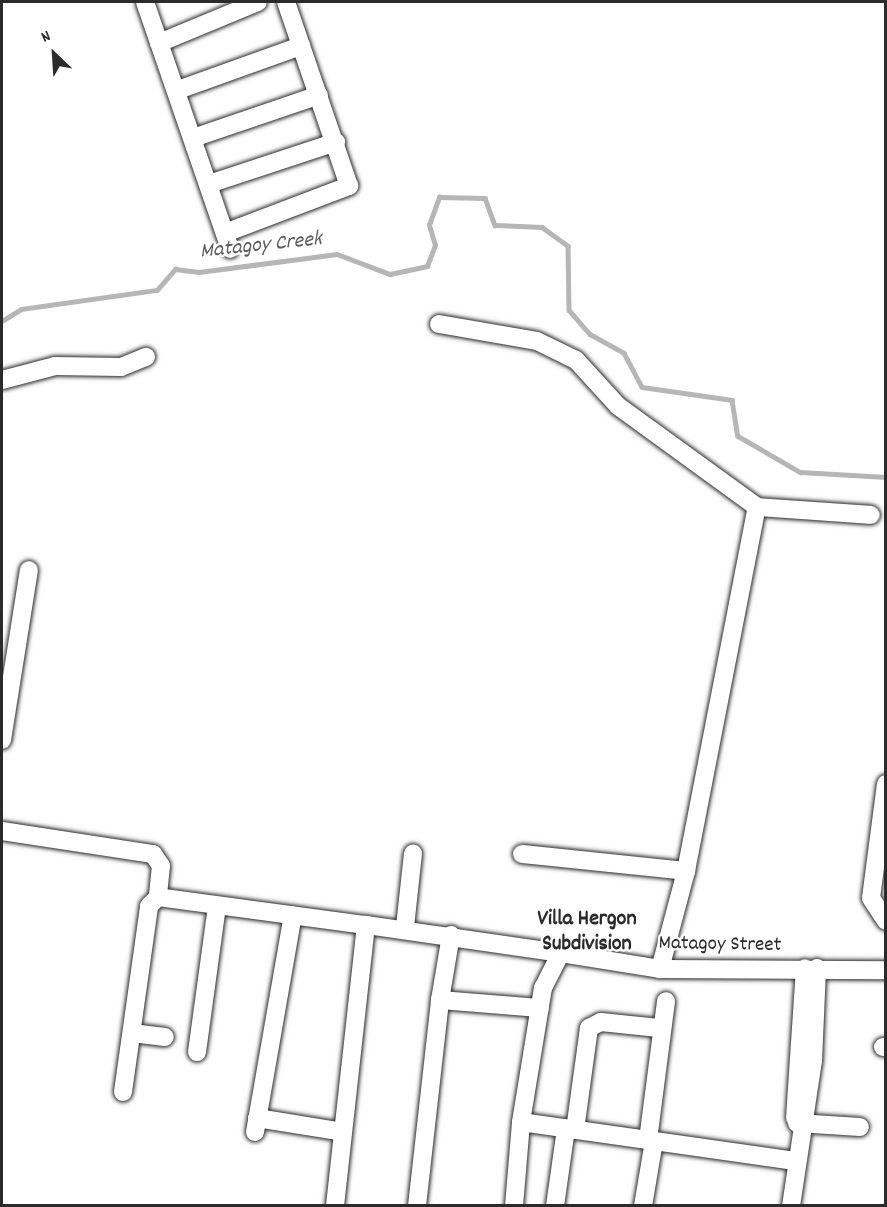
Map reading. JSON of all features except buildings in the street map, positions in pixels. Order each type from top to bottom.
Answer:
[{"type":"street","points":[[145,2],[178,90],[227,241],[345,191],[349,179],[286,2]]},
{"type":"street","points":[[159,43],[258,2]]},
{"type":"street","points":[[178,90],[301,46]]},
{"type":"street","points":[[193,138],[319,95]]},
{"type":"street","points":[[209,184],[336,142]]},
{"type":"street","points":[[439,324],[525,338],[576,360],[618,406],[757,507],[872,515]]},
{"type":"street","points":[[2,380],[55,366],[121,366],[146,357]]},
{"type":"street","points":[[660,969],[686,871],[757,507]]},
{"type":"street","points":[[2,740],[29,570]]},
{"type":"street","points":[[885,784],[871,898],[885,921]]},
{"type":"street","points":[[2,831],[153,854],[161,866],[158,897],[149,906],[123,1092]]},
{"type":"street","points":[[405,927],[413,853]]},
{"type":"street","points":[[522,854],[686,871]]},
{"type":"street","name":"Matagoy Street","points":[[158,897],[366,925],[405,927],[660,969],[885,970]]},
{"type":"street","points":[[196,1052],[217,906]]},
{"type":"street","points":[[293,915],[256,1125],[343,1132]]},
{"type":"street","points":[[335,1206],[366,925]]},
{"type":"street","points":[[417,1206],[440,1000],[451,935]]},
{"type":"street","points":[[514,1206],[521,1122],[540,1008],[548,974],[561,953]]},
{"type":"street","points":[[791,1206],[800,1123],[811,968]]},
{"type":"street","points":[[440,1000],[540,1008]]},
{"type":"street","points":[[643,1206],[651,1141],[659,1028],[666,1001]]},
{"type":"street","points":[[555,1206],[589,1028],[601,1022],[659,1028]]},
{"type":"street","points":[[132,1033],[165,1037]]},
{"type":"street","points":[[521,1122],[651,1141],[796,1155]]},
{"type":"street","points":[[800,1123],[860,1127]]},
{"type":"waterway","name":"Matagoy Creek","points":[[2,321],[21,309],[157,290],[175,269],[199,272],[337,254],[390,274],[427,266],[435,245],[429,225],[439,197],[485,198],[495,225],[542,227],[568,246],[569,310],[590,334],[624,353],[642,387],[732,400],[738,436],[800,472],[886,477]]},
{"type":"district","name":"Villa Hergon Subdivision","points":[[587,932]]}]
